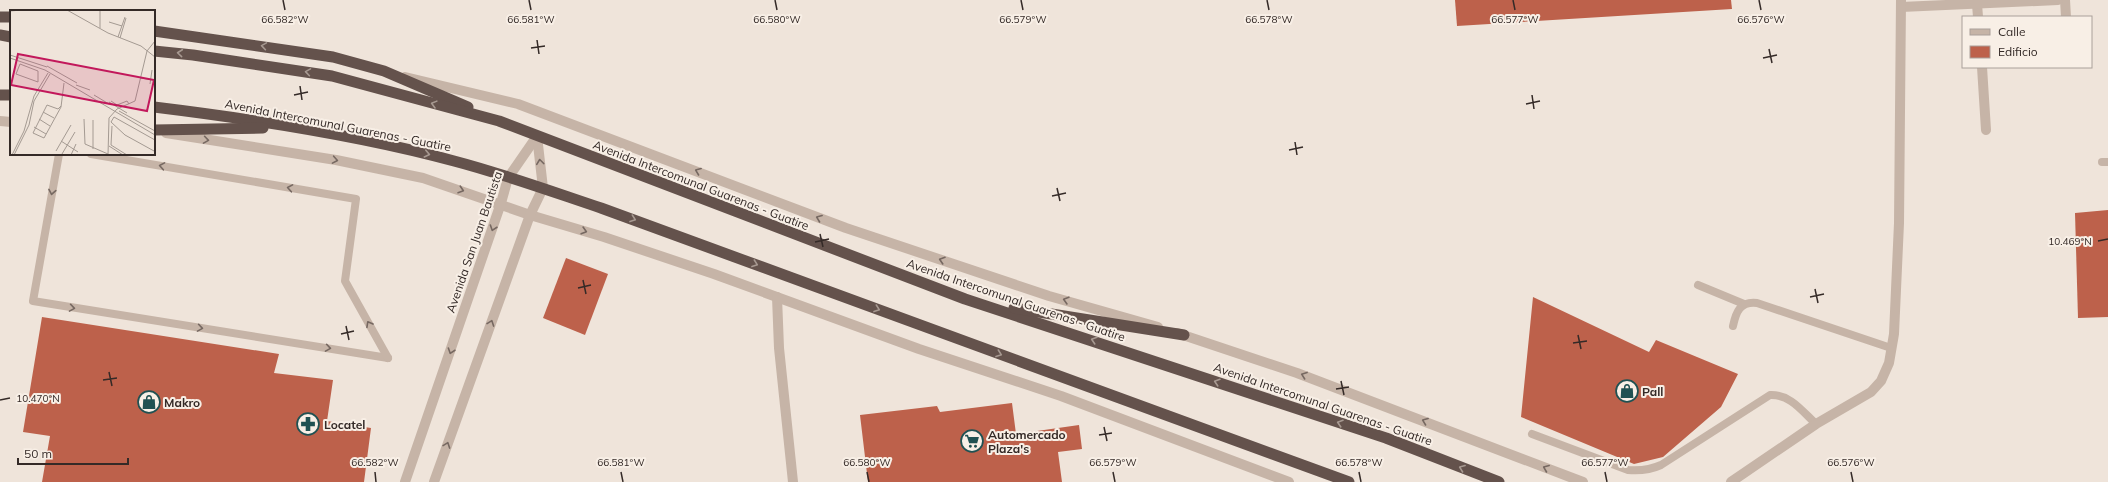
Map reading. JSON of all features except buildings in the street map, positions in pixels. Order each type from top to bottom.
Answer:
[{"type":"highway","points":[[0,17],[10,18]]},
{"type":"highway","points":[[155,31],[334,57],[384,71],[499,121]]},
{"type":"highway","points":[[0,35],[10,36]]},
{"type":"highway","name":"Avenida Intercomunal Guarenas - Guatire","points":[[155,51],[193,54],[332,76],[499,121],[965,299],[1386,438],[1499,482]]},
{"type":"highway","name":"Avenida Intercomunal Guarenas - Guatire","points":[[155,107],[292,127],[387,145],[455,161],[543,188],[1349,482]]},
{"type":"highway","points":[[155,130],[292,127]]},
{"type":"highway","points":[[965,299],[1063,317],[1184,335]]},
{"type":"street","points":[[1731,482],[1816,424],[1871,392],[1881,381],[1889,363],[1894,334],[1899,223],[1901,4],[1977,4],[2058,0]]},
{"type":"street","points":[[2065,0],[2066,16]]},
{"type":"street","points":[[1977,4],[1978,16]]},
{"type":"street","points":[[1982,68],[1986,130]]},
{"type":"street","name":"Avenida Intercomunal Guarenas - Guatire","points":[[384,71],[518,104],[846,228],[1049,296],[1184,335],[1304,375],[1583,482]]},
{"type":"street","points":[[0,121],[10,122]]},
{"type":"street","points":[[155,130],[336,160],[423,178],[530,215],[619,242],[919,349],[1061,396],[1289,482]]},
{"type":"street","points":[[434,482],[530,215],[543,188],[537,136]]},
{"type":"street","name":"Avenida San Juan Bautista","points":[[405,482],[501,204],[508,178],[537,136]]},
{"type":"street","points":[[777,298],[779,348],[793,482]]},
{"type":"lane","points":[[59,155],[33,301],[388,358],[345,280],[356,199],[97,155]]},
{"type":"lane","points":[[1698,285],[1744,304],[1757,303],[1892,348]]},
{"type":"lane","points":[[1733,326],[1735,315],[1744,304]]},
{"type":"lane","points":[[1532,434],[1628,470],[1640,471],[1661,465],[1770,395],[1779,395],[1789,399],[1816,424]]},
{"type":"place","name":"Pall","points":[[1627,391]]},
{"type":"place","name":"Makro","points":[[149,402]]},
{"type":"place","name":"Locatel","points":[[308,424]]},
{"type":"place","name":"Automercado Plaza's","points":[[972,441]]}]
